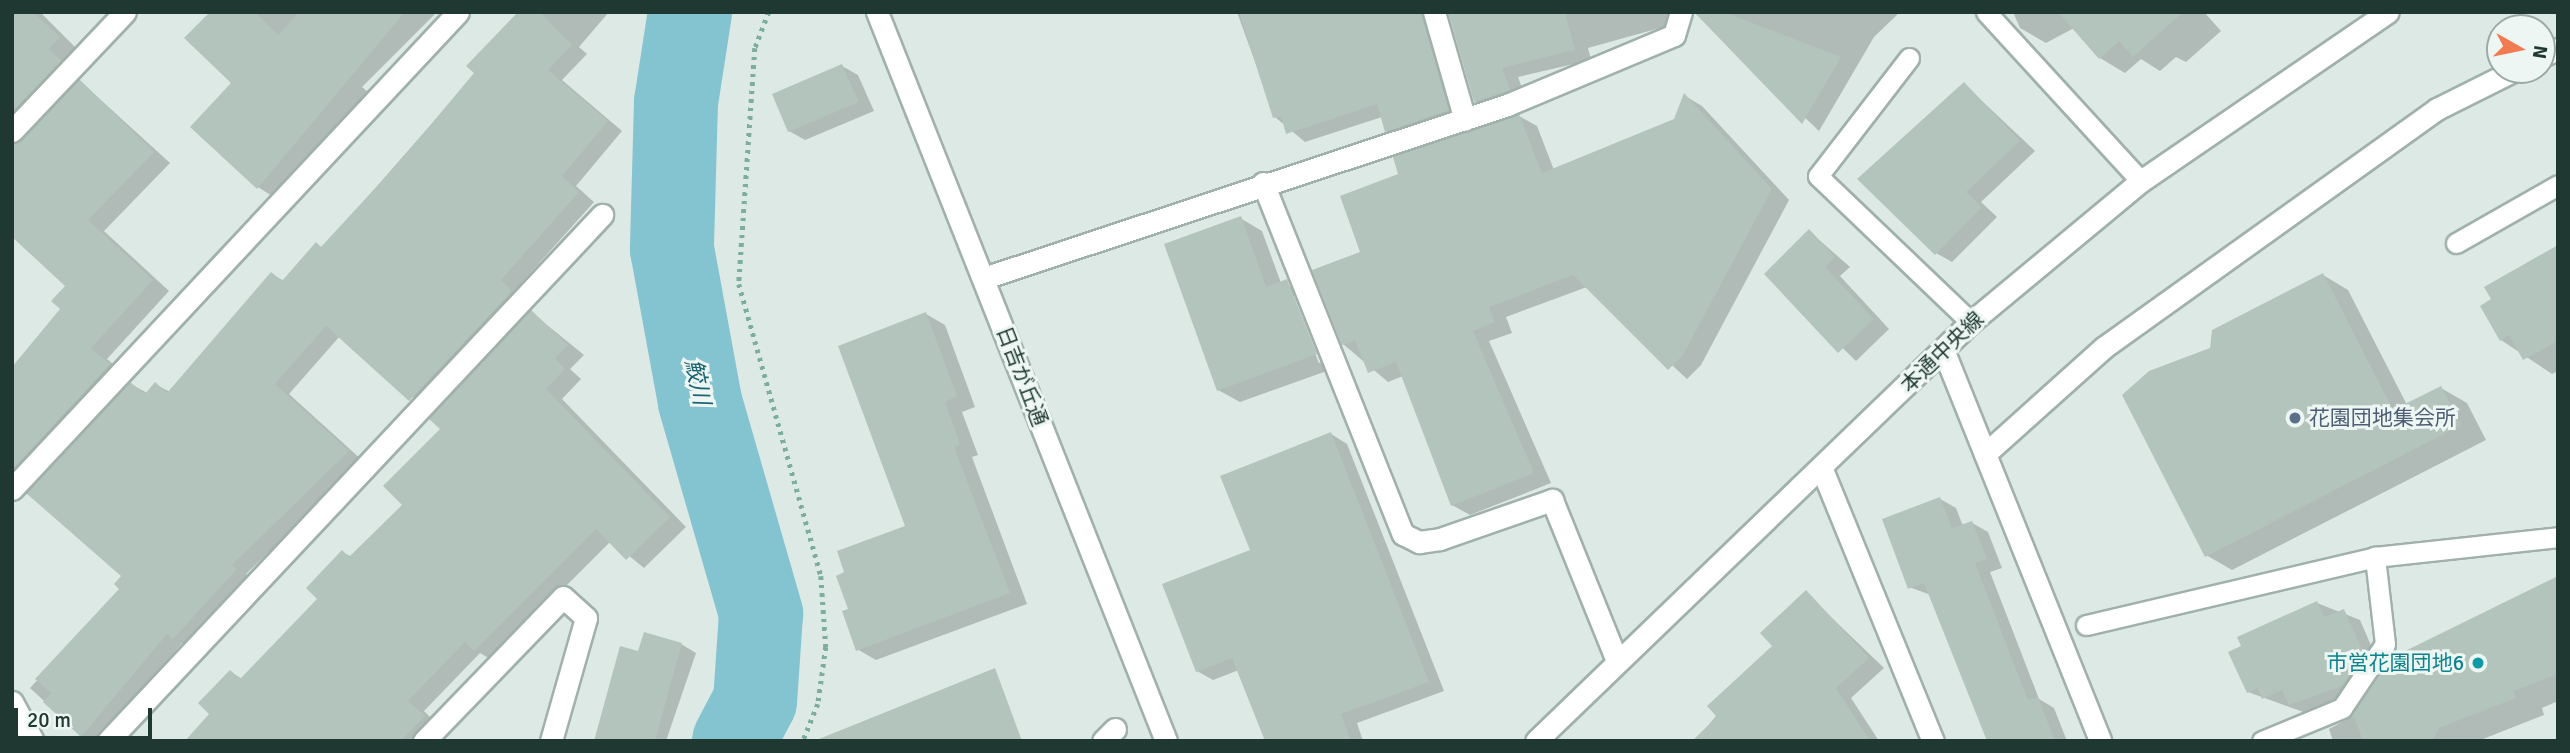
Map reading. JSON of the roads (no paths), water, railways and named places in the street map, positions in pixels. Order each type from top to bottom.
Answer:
[{"type":"street","points":[[12,131],[125,12]]},
{"type":"street","points":[[12,489],[458,12]]},
{"type":"street","name":"日吉が丘通","points":[[877,12],[1166,741]]},
{"type":"street","points":[[1434,12],[1465,120]]},
{"type":"street","points":[[984,278],[1263,183],[1465,120],[1674,35],[1681,12]]},
{"type":"street","name":"本通中央線","points":[[1536,741],[1944,352],[1971,322],[2141,181],[2388,12]]},
{"type":"street","points":[[1985,454],[2103,348],[2437,109],[2487,84]]},
{"type":"street","points":[[1263,183],[1403,534],[1419,542],[1440,539],[1552,500],[1618,661]]},
{"type":"street","points":[[108,741],[602,215]]},
{"type":"street","points":[[1944,352],[2100,741]]},
{"type":"street","points":[[1821,467],[1933,741]]},
{"type":"street","points":[[424,741],[563,597],[586,618],[551,741]]},
{"type":"street","points":[[12,702],[33,741]]},
{"type":"lane","points":[[1986,12],[2141,181]]},
{"type":"lane","points":[[1909,58],[1818,176],[1971,322]]},
{"type":"lane","points":[[2456,243],[2558,186]]},
{"type":"lane","points":[[2086,625],[2375,558],[2558,537]]},
{"type":"lane","points":[[2262,741],[2342,708],[2385,644],[2375,558]]},
{"type":"waterway","name":"鮫川","points":[[690,12],[676,102],[672,249],[700,402],[761,614],[755,701],[734,741]]},
{"type":"place","name":"花園団地集会所","points":[[2295,418]]},
{"type":"place","name":"市営花園団地6","points":[[2478,663]]}]
